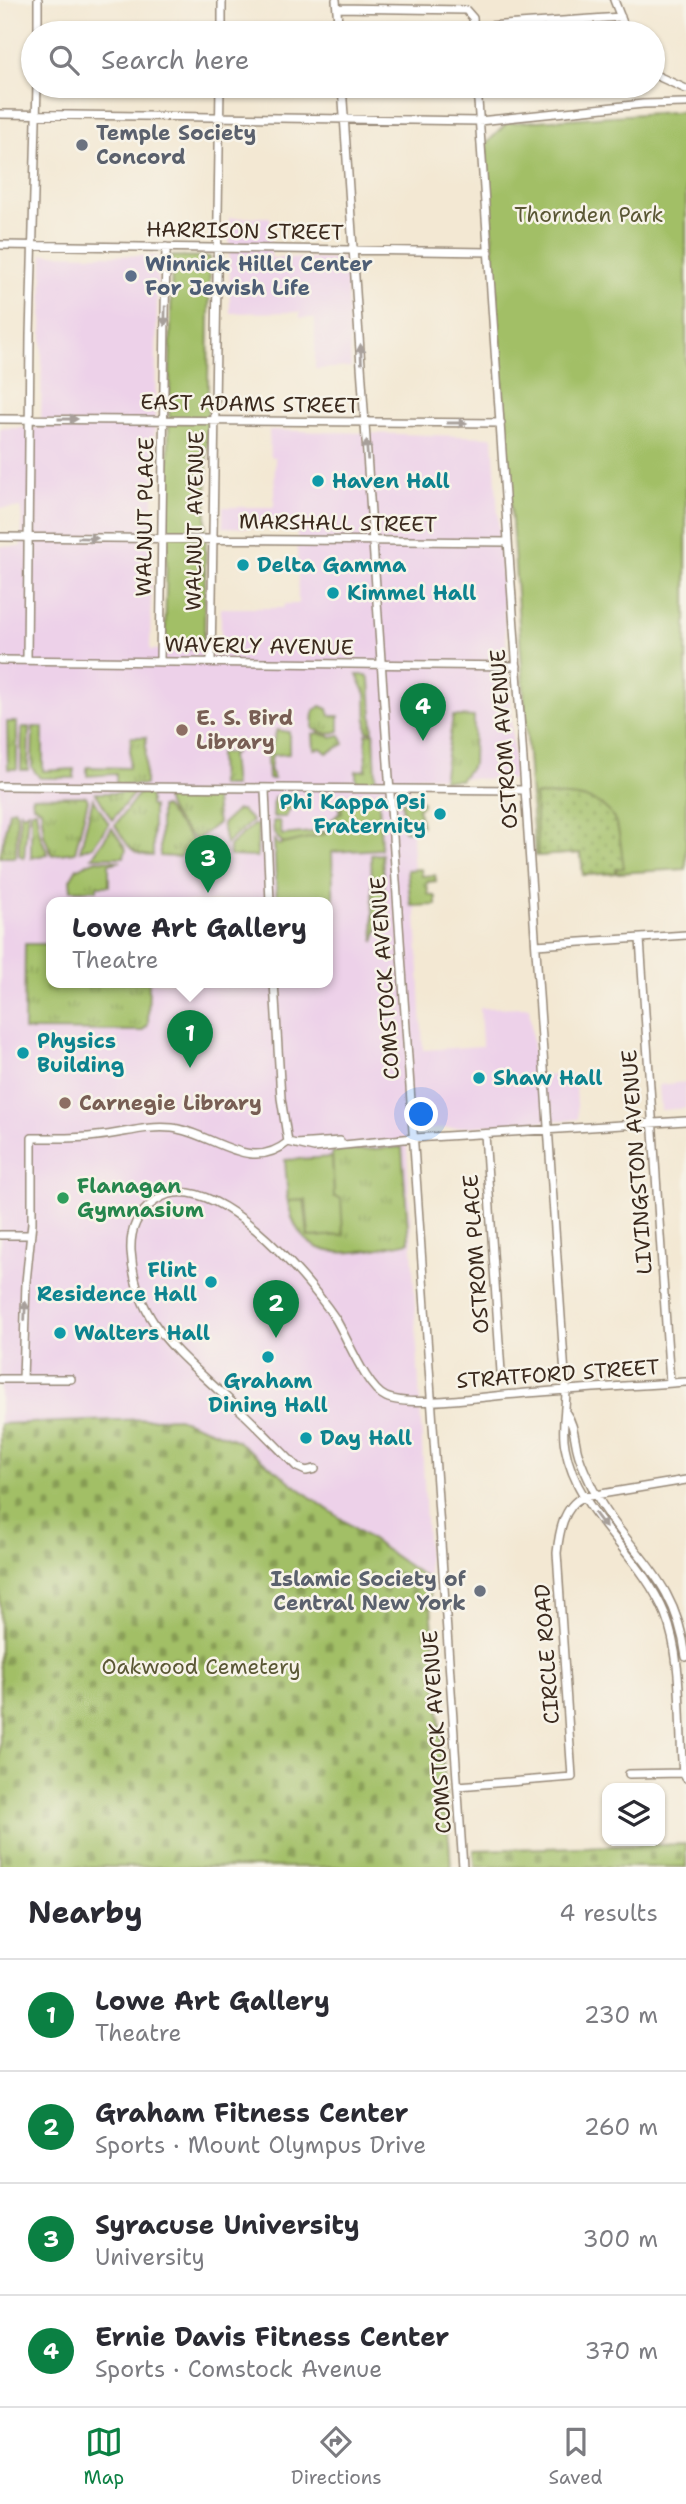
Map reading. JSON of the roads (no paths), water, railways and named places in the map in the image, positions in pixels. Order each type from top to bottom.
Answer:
[{"type":"street","points":[[38,0],[38,21]]},
{"type":"street","points":[[222,0],[222,21]]},
{"type":"street","points":[[614,0],[622,21]]},
{"type":"street","points":[[336,4],[466,10],[471,13],[472,21]]},
{"type":"street","points":[[576,21],[621,17]]},
{"type":"street","points":[[665,79],[686,89]]},
{"type":"street","points":[[27,660],[37,98]]},
{"type":"street","name":"WALNUT AVENUE","points":[[211,662],[220,98]]},
{"type":"street","name":"COMSTOCK AVENUE","points":[[343,98],[463,1867]]},
{"type":"street","name":"OSTROM AVENUE","points":[[478,98],[566,1390],[566,1413],[562,1423],[565,1450],[583,1497],[644,1573],[670,1631],[684,1775]]},
{"type":"street","points":[[0,114],[479,121],[643,104],[686,103]]},
{"type":"street","name":"HARRISON STREET","points":[[0,245],[489,252]]},
{"type":"street","name":"WALNUT PLACE","points":[[160,662],[166,247]]},
{"type":"street","name":"EAST ADAMS STREET","points":[[0,419],[500,423]]},
{"type":"street","name":"MARSHALL STREET","points":[[0,537],[508,542]]},
{"type":"street","name":"WAVERLY AVENUE","points":[[0,660],[517,666]]},
{"type":"street","points":[[0,786],[525,790]]},
{"type":"street","points":[[265,790],[270,897]]},
{"type":"street","points":[[536,945],[686,935]]},
{"type":"street","name":"LIVINGSTON AVENUE","points":[[640,939],[670,1383]]},
{"type":"street","points":[[274,988],[281,1098],[292,1143]]},
{"type":"street","points":[[23,1379],[32,1138],[74,1138],[172,1128],[202,1136],[246,1155],[257,1156],[292,1143],[354,1143],[686,1121]]},
{"type":"street","name":"OSTROM PLACE","points":[[485,1134],[500,1372]]},
{"type":"street","name":"STRATFORD STREET","points":[[315,1469],[306,1471],[297,1466],[180,1356],[152,1323],[135,1281],[131,1241],[139,1216],[158,1198],[181,1192],[198,1194],[237,1215],[318,1294],[352,1346],[374,1389],[390,1399],[432,1400],[686,1382]]},
{"type":"street","points":[[0,1235],[30,1235]]},
{"type":"street","points":[[0,1379],[71,1379]]},
{"type":"street","points":[[566,1413],[572,1420],[582,1463],[595,1492],[658,1576],[679,1623],[686,1657]]},
{"type":"street","points":[[583,1497],[595,1492],[667,1485],[686,1480]]},
{"type":"street","name":"CIRCLE ROAD","points":[[458,1786],[572,1777],[557,1553],[561,1529],[572,1504],[583,1497]]},
{"type":"street","points":[[670,1631],[686,1616]]},
{"type":"street","points":[[629,1774],[684,1775]]},
{"type":"place","name":"Temple Society Concord","points":[[82,145]]},
{"type":"place","name":"Winnick Hillel Center For Jewish Life","points":[[131,276]]},
{"type":"place","name":"Haven Hall","points":[[318,481]]},
{"type":"place","name":"Delta Gamma","points":[[243,565]]},
{"type":"place","name":"Kimmel Hall","points":[[333,593]]},
{"type":"place","name":"E. S. Bird Library","points":[[182,730]]},
{"type":"place","name":"Ernie Davis Fitness Center","points":[[423,741]]},
{"type":"place","name":"Phi Kappa Psi Fraternity","points":[[440,814]]},
{"type":"place","name":"Syracuse University","points":[[208,893]]},
{"type":"place","name":"Physics Building","points":[[23,1053]]},
{"type":"place","name":"Lowe Art Gallery","points":[[190,1068]]},
{"type":"place","name":"Shaw Hall","points":[[479,1078]]},
{"type":"place","name":"Carnegie Library","points":[[65,1103]]},
{"type":"place","name":"Flanagan Gymnasium","points":[[63,1198]]},
{"type":"place","name":"Flint Residence Hall","points":[[211,1282]]},
{"type":"place","name":"Walters Hall","points":[[60,1333]]},
{"type":"place","name":"Graham Fitness Center","points":[[276,1338]]},
{"type":"place","name":"Graham Dining Hall","points":[[268,1357]]},
{"type":"place","name":"Day Hall","points":[[306,1438]]},
{"type":"place","name":"Islamic Society of Central New York","points":[[480,1591]]},
{"type":"park label","name":"Thornden Park","points":[[589,215]]},
{"type":"park label","name":"Oakwood Cemetery","points":[[201,1667]]}]
